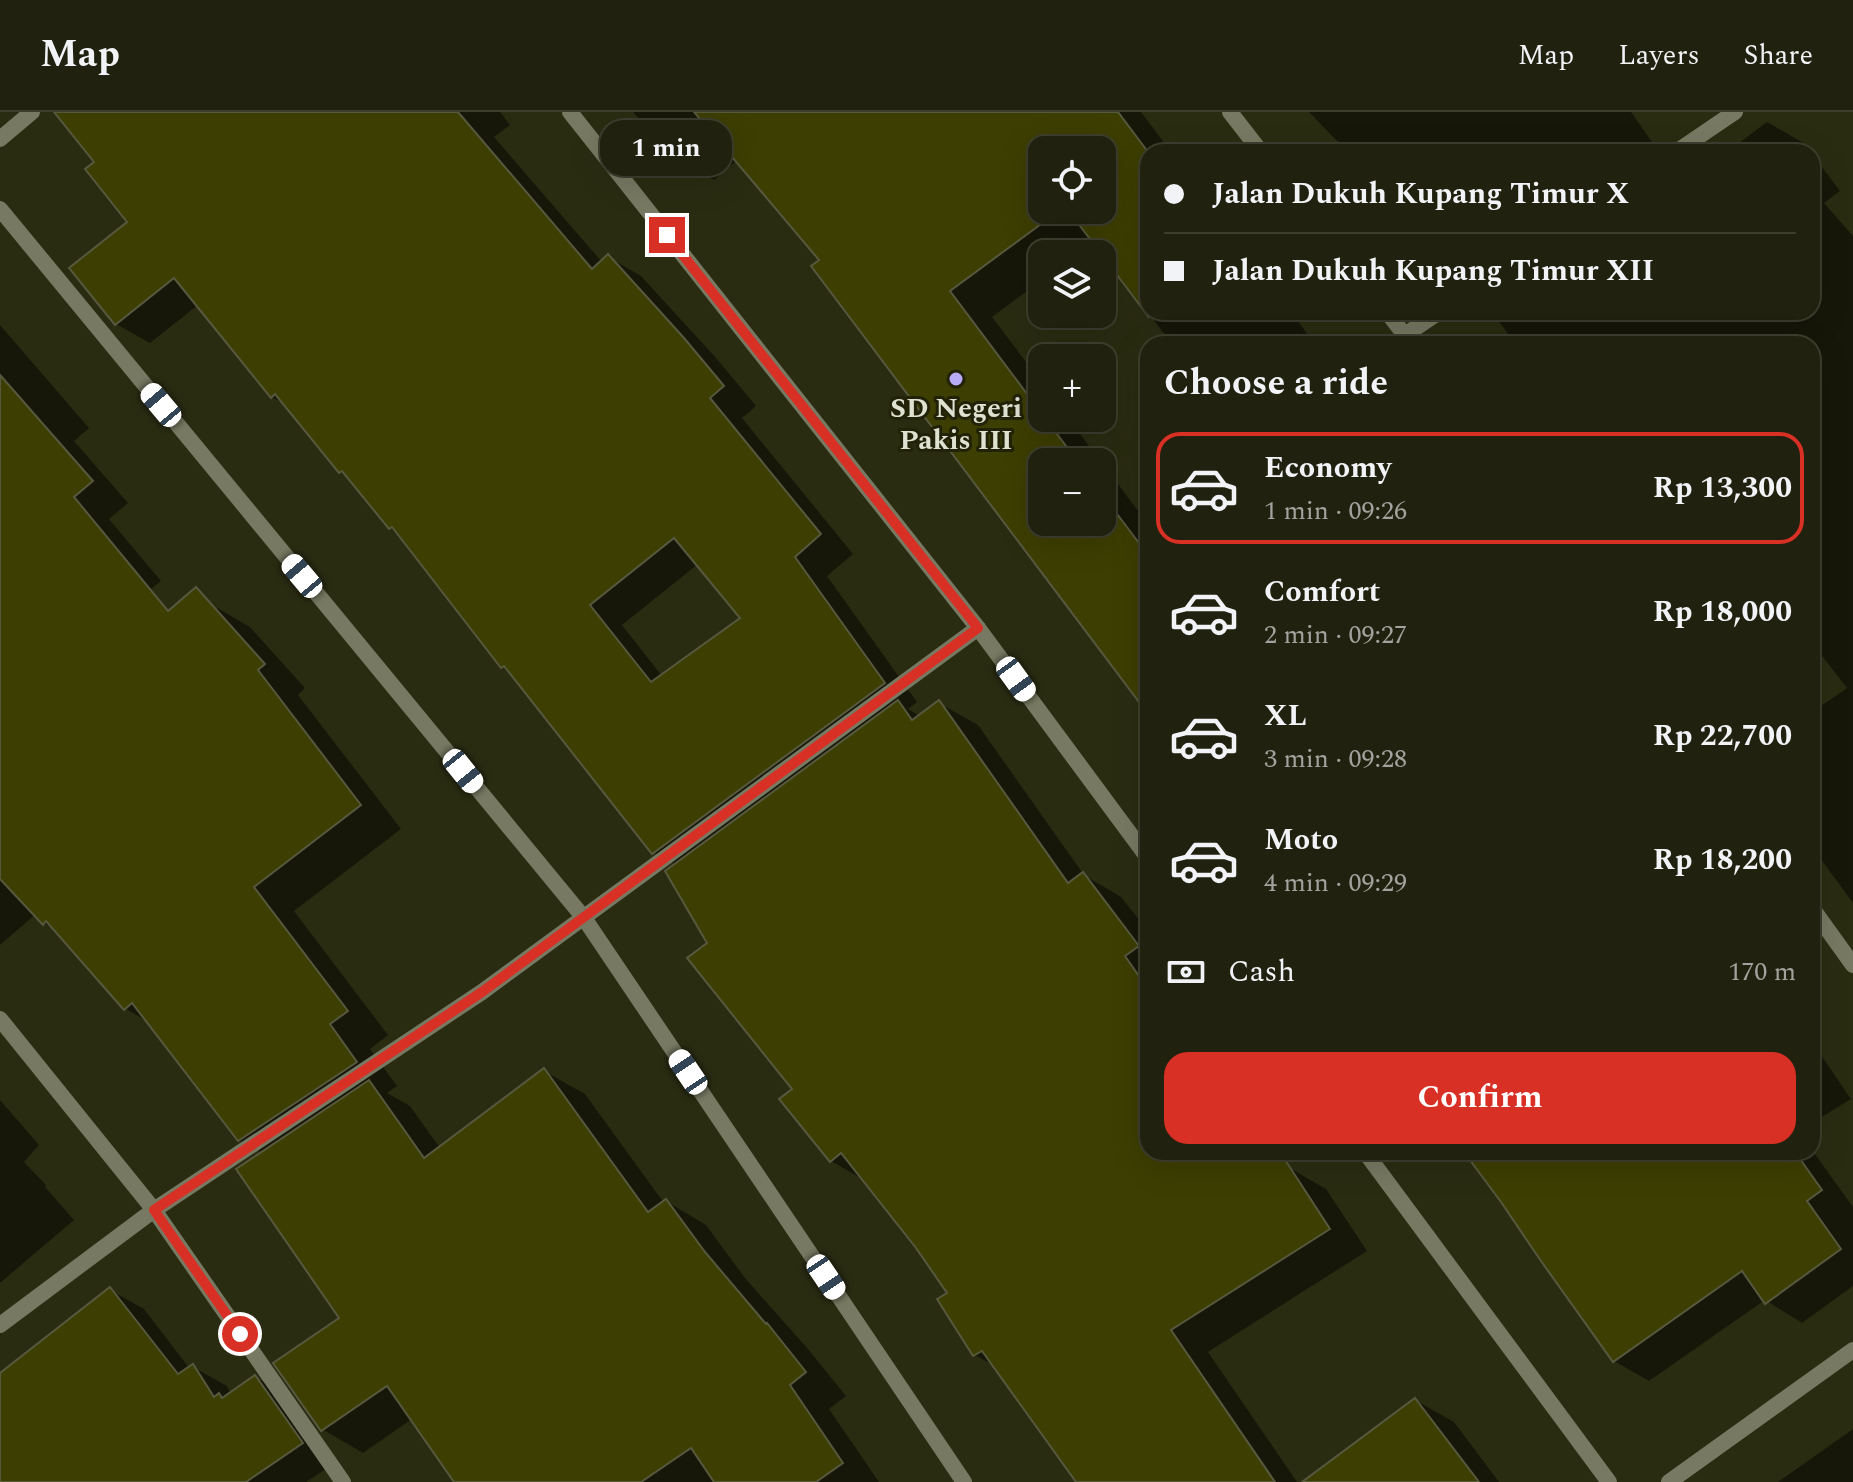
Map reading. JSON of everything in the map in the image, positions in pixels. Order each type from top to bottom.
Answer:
[{"type":"street","points":[[0,139],[32,112]]},
{"type":"street","points":[[570,112],[978,628],[1140,847]]},
{"type":"street","points":[[1230,112],[1255,144]]},
{"type":"street","points":[[1688,144],[1735,112]]},
{"type":"street","points":[[0,209],[584,918],[964,1482]]},
{"type":"street","points":[[1412,336],[1430,320]]},
{"type":"street","points":[[0,1325],[154,1210],[482,992],[978,628]]},
{"type":"street","points":[[1820,919],[1853,965]]},
{"type":"street","points":[[0,1019],[154,1210],[343,1482]]},
{"type":"street","points":[[1371,1160],[1609,1482]]},
{"type":"street","points":[[1669,1482],[1853,1350]]},
{"type":"building","points":[[54,112],[458,112],[592,269],[608,254],[724,386],[710,398],[821,534],[795,557],[885,683],[652,854],[504,666],[501,668],[392,527],[389,529],[342,471],[339,473],[275,394],[271,398],[174,278],[115,325],[69,268],[127,222],[85,169],[94,162]],"holes":[[[674,538],[740,618],[651,682],[590,605]]]},
{"type":"building","name":"SD Negeri Pakis III","points":[[694,112],[1118,112],[1142,144],[1140,305],[1116,274],[1116,240],[1091,240],[1079,224],[1116,224],[1116,136],[1028,136],[1028,224],[1041,224],[950,291],[1028,395],[1028,432],[1056,432],[1068,448],[1028,448],[1028,536],[1116,536],[1116,513],[1140,544],[1140,703],[811,266],[819,260]]},
{"type":"building","points":[[0,375],[93,481],[74,497],[168,611],[196,587],[265,664],[258,670],[361,805],[254,887],[348,1011],[330,1024],[357,1062],[238,1141],[132,1003],[124,1010],[46,921],[43,925],[0,879]]},
{"type":"building","points":[[898,700],[912,720],[939,700],[1068,883],[1083,872],[1139,946],[1125,956],[1140,978],[1140,1160],[1285,1160],[1330,1229],[1171,1330],[1275,1482],[1076,1482],[982,1351],[973,1356],[937,1299],[947,1293],[916,1248],[841,1153],[830,1162],[779,1099],[792,1089],[687,958],[707,943],[665,871]]},
{"type":"building","points":[[544,1068],[648,1212],[666,1199],[705,1252],[806,1372],[790,1385],[843,1463],[816,1482],[714,1482],[691,1448],[641,1482],[454,1482],[387,1386],[321,1431],[273,1363],[339,1318],[236,1169],[369,1080],[424,1158]]},
{"type":"building","points":[[1470,1160],[1801,1160],[1822,1190],[1807,1201],[1841,1249],[1765,1304],[1742,1271],[1613,1362]]},
{"type":"building","points":[[110,1287],[178,1374],[193,1364],[214,1397],[219,1393],[222,1398],[255,1375],[303,1443],[246,1482],[0,1482],[0,1373]]},
{"type":"building","points":[[1415,1398],[1479,1482],[1302,1482]]},
{"type":"place","name":"SD Negeri Pakis III","points":[[956,379]]},
{"type":"route","points":[[240,1334],[154,1210],[482,992],[978,628],[667,235]]}]
